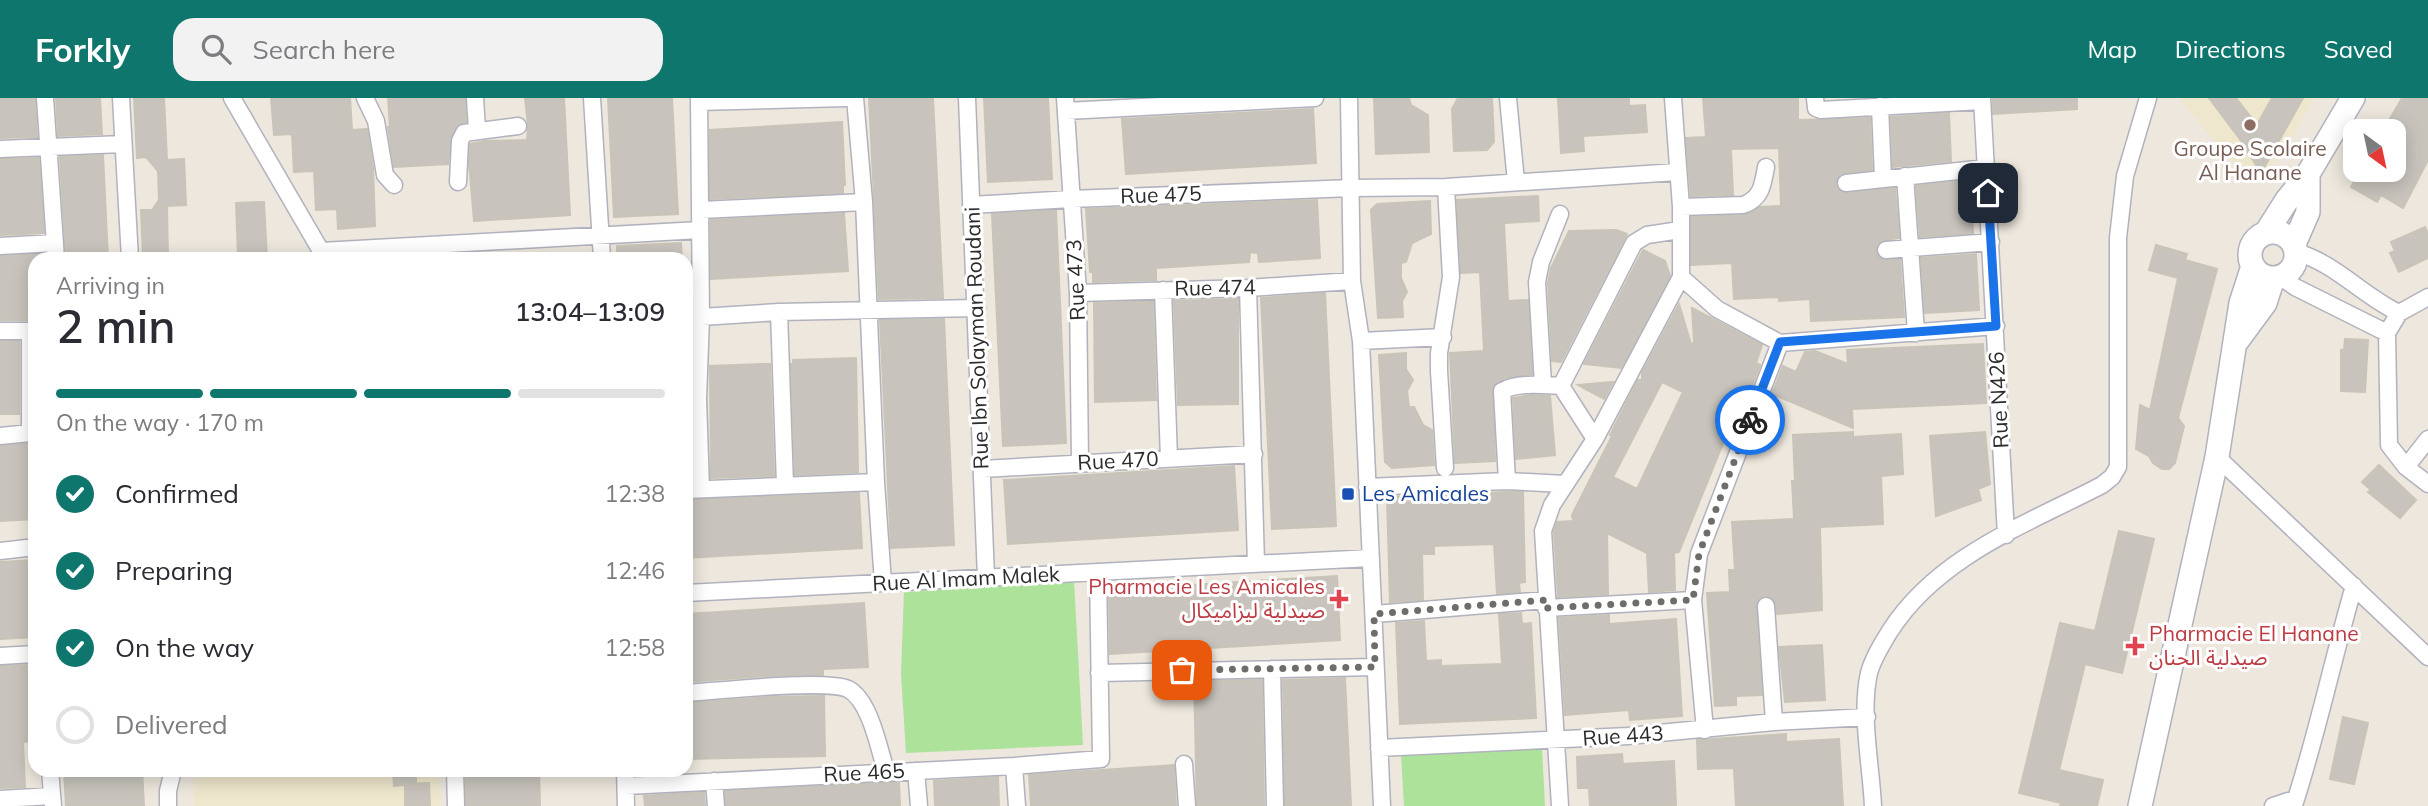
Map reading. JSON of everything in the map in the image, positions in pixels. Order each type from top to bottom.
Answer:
[{"type":"main road","points":[[2277,278],[2258,272],[2253,266],[2250,251],[2253,243],[2266,233],[2308,174],[2353,98]]},
{"type":"main road","points":[[2235,343],[2265,303],[2277,278],[2293,267],[2295,248],[2308,212],[2308,174]]},
{"type":"main road","points":[[2266,233],[2282,233],[2295,248]]},
{"type":"main road","points":[[2140,806],[2217,457],[2241,303],[2253,266]]},
{"type":"street","points":[[0,246],[55,251],[45,98]]},
{"type":"street","points":[[121,98],[130,252]]},
{"type":"street","points":[[232,98],[320,252]]},
{"type":"street","points":[[365,98],[376,121],[385,175],[394,185]]},
{"type":"street","points":[[475,98],[477,130]]},
{"type":"street","points":[[592,98],[601,252]]},
{"type":"street","points":[[846,98],[699,100],[701,317],[693,490],[876,482]]},
{"type":"street","points":[[855,98],[864,202],[867,310],[883,583]]},
{"type":"street","name":"Rue Ibn Solayman Roudani","points":[[967,98],[986,578]]},
{"type":"street","points":[[1065,104],[1315,98]]},
{"type":"street","points":[[1349,98],[1352,281],[1361,341],[1382,806]]},
{"type":"street","points":[[1508,98],[1516,182]]},
{"type":"street","points":[[1560,806],[1543,531],[1552,505],[1595,439],[1681,277],[1681,208],[1673,98]]},
{"type":"street","points":[[1815,98],[1816,108],[1821,110],[1982,99]]},
{"type":"street","points":[[1873,806],[1867,717],[1869,673],[1878,649],[1896,622],[1936,578],[1963,558],[2102,485],[2118,467],[2118,238],[2125,176],[2148,98]]},
{"type":"street","name":"Rue N426","points":[[1982,99],[1992,242],[2006,535]]},
{"type":"street","name":"Rue 473","points":[[1065,104],[1078,293],[1080,463]]},
{"type":"street","points":[[1880,106],[1883,178]]},
{"type":"street","points":[[458,182],[461,137],[464,133],[518,126]]},
{"type":"street","points":[[0,149],[123,144]]},
{"type":"street","points":[[1681,208],[1743,205],[1752,202],[1762,188],[1766,167]]},
{"type":"street","points":[[1846,183],[1986,168]]},
{"type":"street","name":"Rue 475","points":[[971,205],[1352,188],[1446,187],[1678,172]]},
{"type":"street","points":[[1905,176],[1916,333]]},
{"type":"street","points":[[1445,468],[1439,371],[1451,277],[1446,187]]},
{"type":"street","points":[[701,210],[864,202]]},
{"type":"street","points":[[1543,385],[1537,282],[1541,262],[1560,214]]},
{"type":"street","points":[[427,252],[700,230]]},
{"type":"street","points":[[1561,386],[1634,243],[1647,235],[1680,230]]},
{"type":"street","points":[[1886,250],[1992,242]]},
{"type":"street","points":[[2295,248],[2312,256],[2399,313]]},
{"type":"street","points":[[1681,277],[1717,309],[1780,342],[1996,326]]},
{"type":"street","points":[[2277,278],[2387,333]]},
{"type":"street","name":"Rue 474","points":[[1078,293],[1248,288],[1352,281]]},
{"type":"street","points":[[1248,288],[1256,564]]},
{"type":"street","points":[[1163,290],[1169,459]]},
{"type":"street","points":[[2428,297],[2399,313],[2387,333],[2389,445],[2406,467],[2428,484]]},
{"type":"street","points":[[701,317],[779,312],[977,308]]},
{"type":"street","points":[[779,312],[785,485]]},
{"type":"street","points":[[0,331],[28,331]]},
{"type":"street","points":[[1361,341],[1443,337]]},
{"type":"street","points":[[1705,730],[1693,600],[1699,554],[1780,342]]},
{"type":"street","points":[[1507,481],[1502,391],[1505,388],[1561,386]]},
{"type":"street","points":[[1561,386],[1595,439]]},
{"type":"street","points":[[0,436],[28,432]]},
{"type":"street","points":[[2406,467],[2428,439]]},
{"type":"street","name":"Rue 470","points":[[982,469],[1254,454]]},
{"type":"street","points":[[2217,457],[2428,657]]},
{"type":"street","points":[[1367,487],[1507,481],[1565,484]]},
{"type":"street","points":[[0,551],[28,548]]},
{"type":"street","name":"Rue Al Imam Malek","points":[[693,593],[1371,558]]},
{"type":"street","points":[[1098,572],[1098,673],[1375,667]]},
{"type":"street","points":[[2273,806],[2288,801],[2299,804],[2334,654],[2354,586]]},
{"type":"street","points":[[1374,614],[1546,604],[1693,600]]},
{"type":"street","points":[[1766,606],[1774,722]]},
{"type":"street","points":[[0,656],[28,654]]},
{"type":"street","points":[[1272,669],[1275,806]]},
{"type":"street","name":"Rue 465","points":[[625,778],[714,781],[1101,759],[1098,673]]},
{"type":"street","points":[[693,693],[818,685],[848,690],[861,702],[869,717],[886,771]]},
{"type":"street","name":"Rue 443","points":[[1379,748],[1556,740],[1867,717]]},
{"type":"street","points":[[1185,764],[1187,806]]},
{"type":"street","points":[[1014,766],[1017,806]]},
{"type":"street","points":[[916,771],[919,806]]},
{"type":"street","points":[[0,799],[52,801],[51,777]]},
{"type":"street","points":[[168,806],[171,777]]},
{"type":"street","points":[[455,777],[457,806]]},
{"type":"street","points":[[625,778],[626,806]]},
{"type":"street","points":[[714,781],[716,806]]},
{"type":"shaded area","name":"Groupe Scolaire Al Hanane","points":[[2179,98],[2314,98],[2284,151],[2258,180],[2232,162]]},
{"type":"shaded area","points":[[196,777],[438,777],[440,806],[194,806],[193,780]]},
{"type":"green space","points":[[1074,581],[1083,745],[906,753],[901,674],[904,592]]},
{"type":"green space","points":[[1542,748],[1545,806],[1404,806],[1401,755]]},
{"type":"building","points":[[0,98],[35,98],[37,137],[0,138]]},
{"type":"building","points":[[56,98],[100,98],[102,134],[58,136]]},
{"type":"building","points":[[134,98],[164,98],[167,160],[184,159],[186,205],[167,206],[168,252],[143,252],[141,210],[152,210],[159,200],[158,171],[146,157],[137,158]]},
{"type":"building","points":[[271,98],[350,98],[352,130],[367,129],[373,168],[375,226],[338,229],[337,209],[316,210],[314,171],[294,172],[292,134],[274,135]]},
{"type":"building","points":[[388,98],[465,98],[466,122],[457,125],[451,136],[448,164],[394,167],[388,127]]},
{"type":"building","points":[[525,98],[564,98],[570,215],[474,221],[470,144],[527,140]]},
{"type":"building","points":[[608,98],[672,98],[678,214],[614,217]]},
{"type":"building","points":[[869,98],[933,98],[943,298],[879,299]]},
{"type":"building","points":[[984,98],[1048,98],[1052,179],[988,182]]},
{"type":"building","points":[[1374,98],[1409,98],[1411,105],[1428,115],[1429,152],[1376,154]]},
{"type":"building","points":[[1458,98],[1492,98],[1494,142],[1487,150],[1454,151],[1452,109]]},
{"type":"building","points":[[1558,98],[1629,98],[1629,106],[1645,105],[1647,132],[1583,136],[1584,151],[1561,153]]},
{"type":"building","points":[[1703,98],[1798,98],[1798,120],[1870,118],[1872,170],[1840,174],[1836,185],[1838,190],[1846,193],[1895,188],[1899,238],[1881,241],[1876,250],[1882,260],[1900,259],[1904,317],[1811,321],[1810,299],[1734,299],[1732,263],[1691,265],[1691,217],[1743,215],[1760,207],[1781,206],[1779,148],[1731,149],[1733,195],[1691,196],[1686,138],[1706,137]]},
{"type":"building","points":[[1993,98],[2077,98],[2077,109],[1993,114]]},
{"type":"building","points":[[2209,98],[2236,98],[2257,125],[2272,98],[2303,98],[2261,173]]},
{"type":"building","points":[[2402,98],[2428,98],[2428,160],[2403,208],[2381,195],[2377,202],[2351,187],[2354,182],[2406,182],[2406,119],[2390,119]]},
{"type":"building","points":[[1313,109],[1316,163],[1126,174],[1122,119]]},
{"type":"building","points":[[1949,113],[1951,161],[1893,167],[1891,117]]},
{"type":"building","points":[[842,122],[845,185],[843,193],[710,199],[710,130]]},
{"type":"building","points":[[103,155],[108,252],[66,252],[60,157]]},
{"type":"building","points":[[39,158],[44,233],[0,235],[0,159]]},
{"type":"building","points":[[1970,180],[1973,233],[1920,237],[1916,186]]},
{"type":"building","points":[[1538,196],[1539,221],[1504,223],[1508,301],[1528,300],[1532,374],[1505,378],[1493,386],[1495,461],[1455,463],[1450,353],[1484,351],[1480,272],[1461,273],[1457,200]]},
{"type":"building","points":[[1317,200],[1320,258],[1259,262],[1258,253],[1250,252],[1249,262],[1156,268],[1156,280],[1093,282],[1086,209]]},
{"type":"building","points":[[1430,201],[1431,234],[1412,243],[1406,262],[1401,263],[1401,278],[1407,292],[1402,301],[1403,317],[1378,318],[1371,210],[1377,204]]},
{"type":"building","points":[[264,202],[267,252],[238,252],[236,203]]},
{"type":"building","points":[[1056,210],[1066,443],[1003,446],[992,214]]},
{"type":"building","points":[[844,213],[848,271],[711,279],[711,220]]},
{"type":"building","points":[[2425,227],[2428,234],[2428,258],[2399,272],[2390,253],[2395,251],[2391,242]]},
{"type":"building","points":[[1616,230],[1627,234],[1561,362],[1552,361],[1548,283],[1551,268],[1569,231]]},
{"type":"building","points":[[681,243],[682,252],[617,252],[617,246]]},
{"type":"building","points":[[2156,245],[2187,254],[2185,260],[2217,269],[2178,418],[2184,426],[2175,463],[2169,469],[2162,469],[2153,463],[2149,456],[2136,449],[2140,405],[2150,410],[2178,278],[2149,270]]},
{"type":"building","points":[[1643,250],[1665,261],[1670,276],[1621,368],[1584,364]]},
{"type":"building","points":[[1976,254],[1979,310],[1925,313],[1921,258]]},
{"type":"building","points":[[28,255],[28,320],[0,320],[0,256]]},
{"type":"building","points":[[1325,293],[1336,526],[1272,529],[1261,298]]},
{"type":"building","points":[[1238,299],[1238,404],[1178,405],[1174,301]]},
{"type":"building","points":[[1153,301],[1156,400],[1095,402],[1094,303]]},
{"type":"building","points":[[1679,304],[1691,344],[1694,343],[1692,308],[1762,345],[1756,363],[1760,365],[1752,386],[1747,384],[1679,552],[1674,553],[1675,590],[1649,592],[1647,553],[1607,533],[1608,594],[1558,597],[1554,532],[1557,522],[1573,521],[1572,515],[1638,380],[1642,380],[1642,373]],"holes":[[[1662,382],[1683,392],[1637,489],[1613,477]]]},
{"type":"building","points":[[944,319],[954,545],[891,548],[880,320]]},
{"type":"building","points":[[2345,339],[2368,340],[2365,392],[2341,391],[2341,350],[2344,350]]},
{"type":"building","points":[[0,341],[19,341],[19,414],[0,414]]},
{"type":"building","points":[[1983,344],[1986,403],[1852,409],[1853,428],[1772,394],[1783,366],[1796,372],[1805,352],[1815,351],[1848,364],[1847,350]]},
{"type":"building","points":[[1406,353],[1406,369],[1413,380],[1407,391],[1409,407],[1414,407],[1423,425],[1432,430],[1434,465],[1392,468],[1385,462],[1379,355]]},
{"type":"building","points":[[856,358],[858,472],[795,475],[793,360]]},
{"type":"building","points":[[770,364],[774,476],[711,478],[710,366]]},
{"type":"building","points":[[1613,382],[1604,399],[1578,385]]},
{"type":"building","points":[[1550,396],[1555,455],[1516,459],[1513,398]]},
{"type":"building","points":[[1853,432],[1853,437],[1901,434],[1903,474],[1881,476],[1883,524],[1820,527],[1822,610],[1777,614],[1774,600],[1766,596],[1760,598],[1756,607],[1762,695],[1736,696],[1736,705],[1715,706],[1707,593],[1730,592],[1729,570],[1735,570],[1732,522],[1794,519],[1793,435]]},
{"type":"building","points":[[1985,432],[1990,484],[1978,489],[1981,500],[1936,516],[1930,436]]},
{"type":"building","points":[[28,443],[28,519],[0,521],[0,446]]},
{"type":"building","points":[[2379,465],[2416,500],[2400,518],[2368,492],[2371,490],[2362,482]]},
{"type":"building","points":[[1234,466],[1238,530],[1008,544],[1004,480]]},
{"type":"building","points":[[1523,492],[1525,582],[1519,583],[1520,592],[1497,594],[1494,544],[1434,546],[1434,554],[1422,554],[1423,600],[1390,602],[1387,497]]},
{"type":"building","points":[[859,493],[862,548],[693,558],[693,500]]},
{"type":"building","points":[[2119,531],[2154,539],[2122,673],[2085,664],[2059,770],[2103,780],[2097,806],[2060,806],[2061,803],[2019,793],[2060,623],[2095,631]]},
{"type":"building","points":[[28,560],[28,637],[0,639],[0,562]]},
{"type":"building","points":[[1337,576],[1340,640],[1110,654],[1109,590]]},
{"type":"building","points":[[864,603],[868,667],[823,669],[823,675],[693,681],[693,614]]},
{"type":"building","points":[[1521,613],[1522,624],[1531,623],[1536,718],[1400,724],[1396,623],[1424,621],[1426,661],[1441,660],[1441,666],[1502,664],[1499,614]]},
{"type":"building","points":[[1609,615],[1609,624],[1676,619],[1682,716],[1630,720],[1629,710],[1565,715],[1559,618]]},
{"type":"building","points":[[1822,645],[1825,700],[1785,702],[1779,647]]},
{"type":"building","points":[[28,665],[28,741],[23,742],[25,787],[0,788],[0,666]]},
{"type":"building","points":[[1345,678],[1351,806],[1285,806],[1283,680]]},
{"type":"building","points":[[1262,680],[1264,806],[1197,806],[1194,681]]},
{"type":"building","points":[[824,696],[825,756],[693,759],[693,703]]},
{"type":"building","points":[[2343,717],[2368,723],[2354,784],[2330,779]]},
{"type":"building","points":[[1786,734],[1786,742],[1839,739],[1843,806],[1736,806],[1734,768],[1698,769],[1697,740]]},
{"type":"building","points":[[1622,754],[1623,764],[1674,761],[1676,805],[1590,806],[1589,788],[1578,788],[1577,757]]},
{"type":"building","points":[[1174,765],[1176,806],[1031,806],[1029,775]]},
{"type":"building","points":[[64,777],[142,777],[144,806],[66,806]]},
{"type":"building","points":[[393,777],[416,777],[416,783],[408,784],[429,783],[430,806],[405,806],[405,785],[394,786]]},
{"type":"building","points":[[466,777],[539,777],[540,806],[466,806]]},
{"type":"building","points":[[998,777],[999,806],[935,806],[934,781]]},
{"type":"building","points":[[899,782],[900,806],[726,806],[725,791]]},
{"type":"building","points":[[704,792],[705,806],[645,806],[644,796]]},
{"type":"way so far","points":[[1182,670],[1375,667],[1374,614],[1546,600],[1546,608],[1693,600],[1699,554],[1750,420]]},
{"type":"place","name":"Groupe Scolaire Al Hanane","points":[[2250,125]]},
{"type":"place","name":"Les Amicales","points":[[1348,494]]},
{"type":"place","name":"Pharmacie Les Amicales صيدلية ليزاميكال","points":[[1339,599]]},
{"type":"place","name":"Pharmacie El Hanane صيدلية الحنان","points":[[2135,646]]},
{"type":"route","points":[[1750,420],[1780,342],[1996,326],[1988,193]]}]
